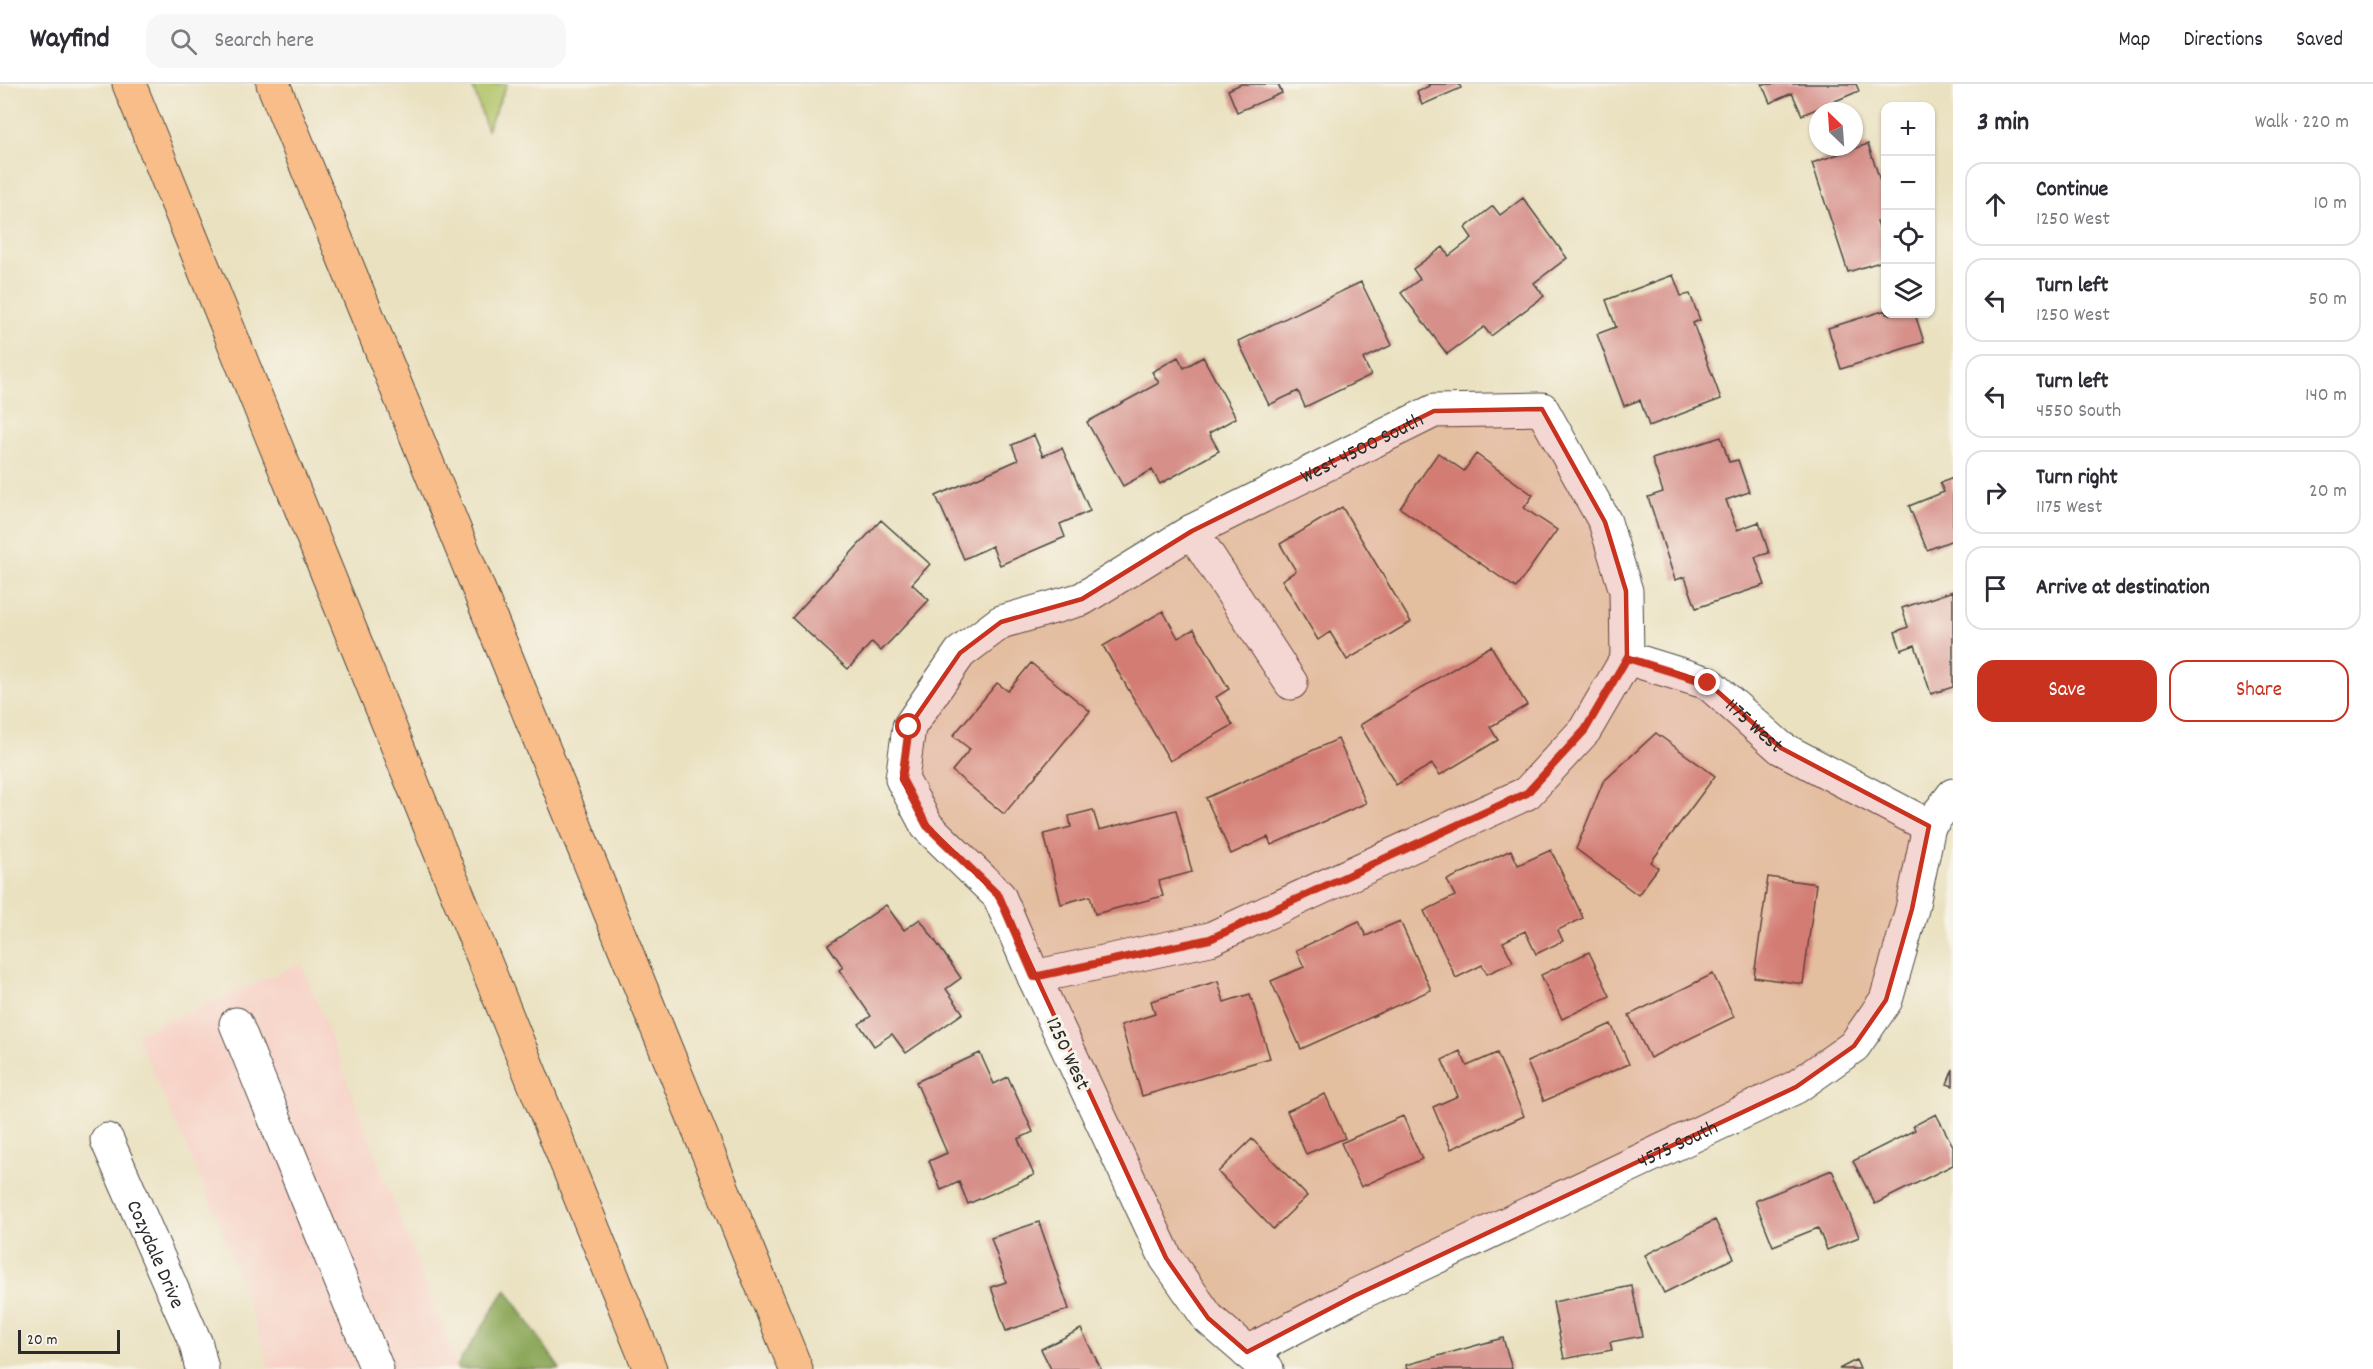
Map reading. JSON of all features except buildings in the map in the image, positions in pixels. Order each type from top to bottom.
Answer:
[{"type":"highway","points":[[129,84],[650,1369]]},
{"type":"highway","points":[[273,84],[795,1365]]},
{"type":"street","name":"West 4500 South","points":[[909,727],[960,653],[1001,622],[1082,600],[1192,531],[1434,411],[1542,409],[1605,522],[1626,591],[1627,658]]},
{"type":"street","points":[[1192,531],[1291,683]]},
{"type":"street","points":[[1034,977],[1210,939],[1527,793],[1585,730],[1627,658]]},
{"type":"street","name":"1175 West","points":[[1627,658],[1708,683],[1781,748],[1929,826]]},
{"type":"street","name":"1250 West","points":[[909,727],[902,779],[927,826],[999,896],[1034,977],[1166,1258],[1208,1318],[1257,1360]]},
{"type":"street","name":"4575 South","points":[[1257,1360],[1354,1296],[1796,1087],[1854,1046],[1886,1000],[1912,909],[1929,826],[1953,795]]},
{"type":"street","points":[[236,1024],[377,1369]]},
{"type":"street","name":"Cozydale Drive","points":[[107,1140],[196,1344],[202,1369]]},
{"type":"highlighted area","points":[[1542,409],[1605,522],[1626,591],[1627,658],[1708,683],[1781,748],[1929,826],[1912,909],[1886,1000],[1854,1046],[1796,1087],[1354,1296],[1247,1352],[1208,1318],[1166,1258],[999,896],[927,826],[902,779],[909,727],[960,653],[1001,622],[1082,599],[1192,531],[1434,411]]},
{"type":"shaded area","points":[[302,963],[458,1369],[268,1369],[266,1355],[219,1221],[136,1034]]},
{"type":"green space","points":[[472,84],[507,84],[487,130]]},
{"type":"green space","points":[[506,1289],[560,1369],[458,1369],[457,1366]]},
{"type":"route","points":[[909,727],[902,779],[927,826],[999,896],[1034,977],[1210,939],[1527,793],[1585,730],[1627,658],[1708,683]]}]
